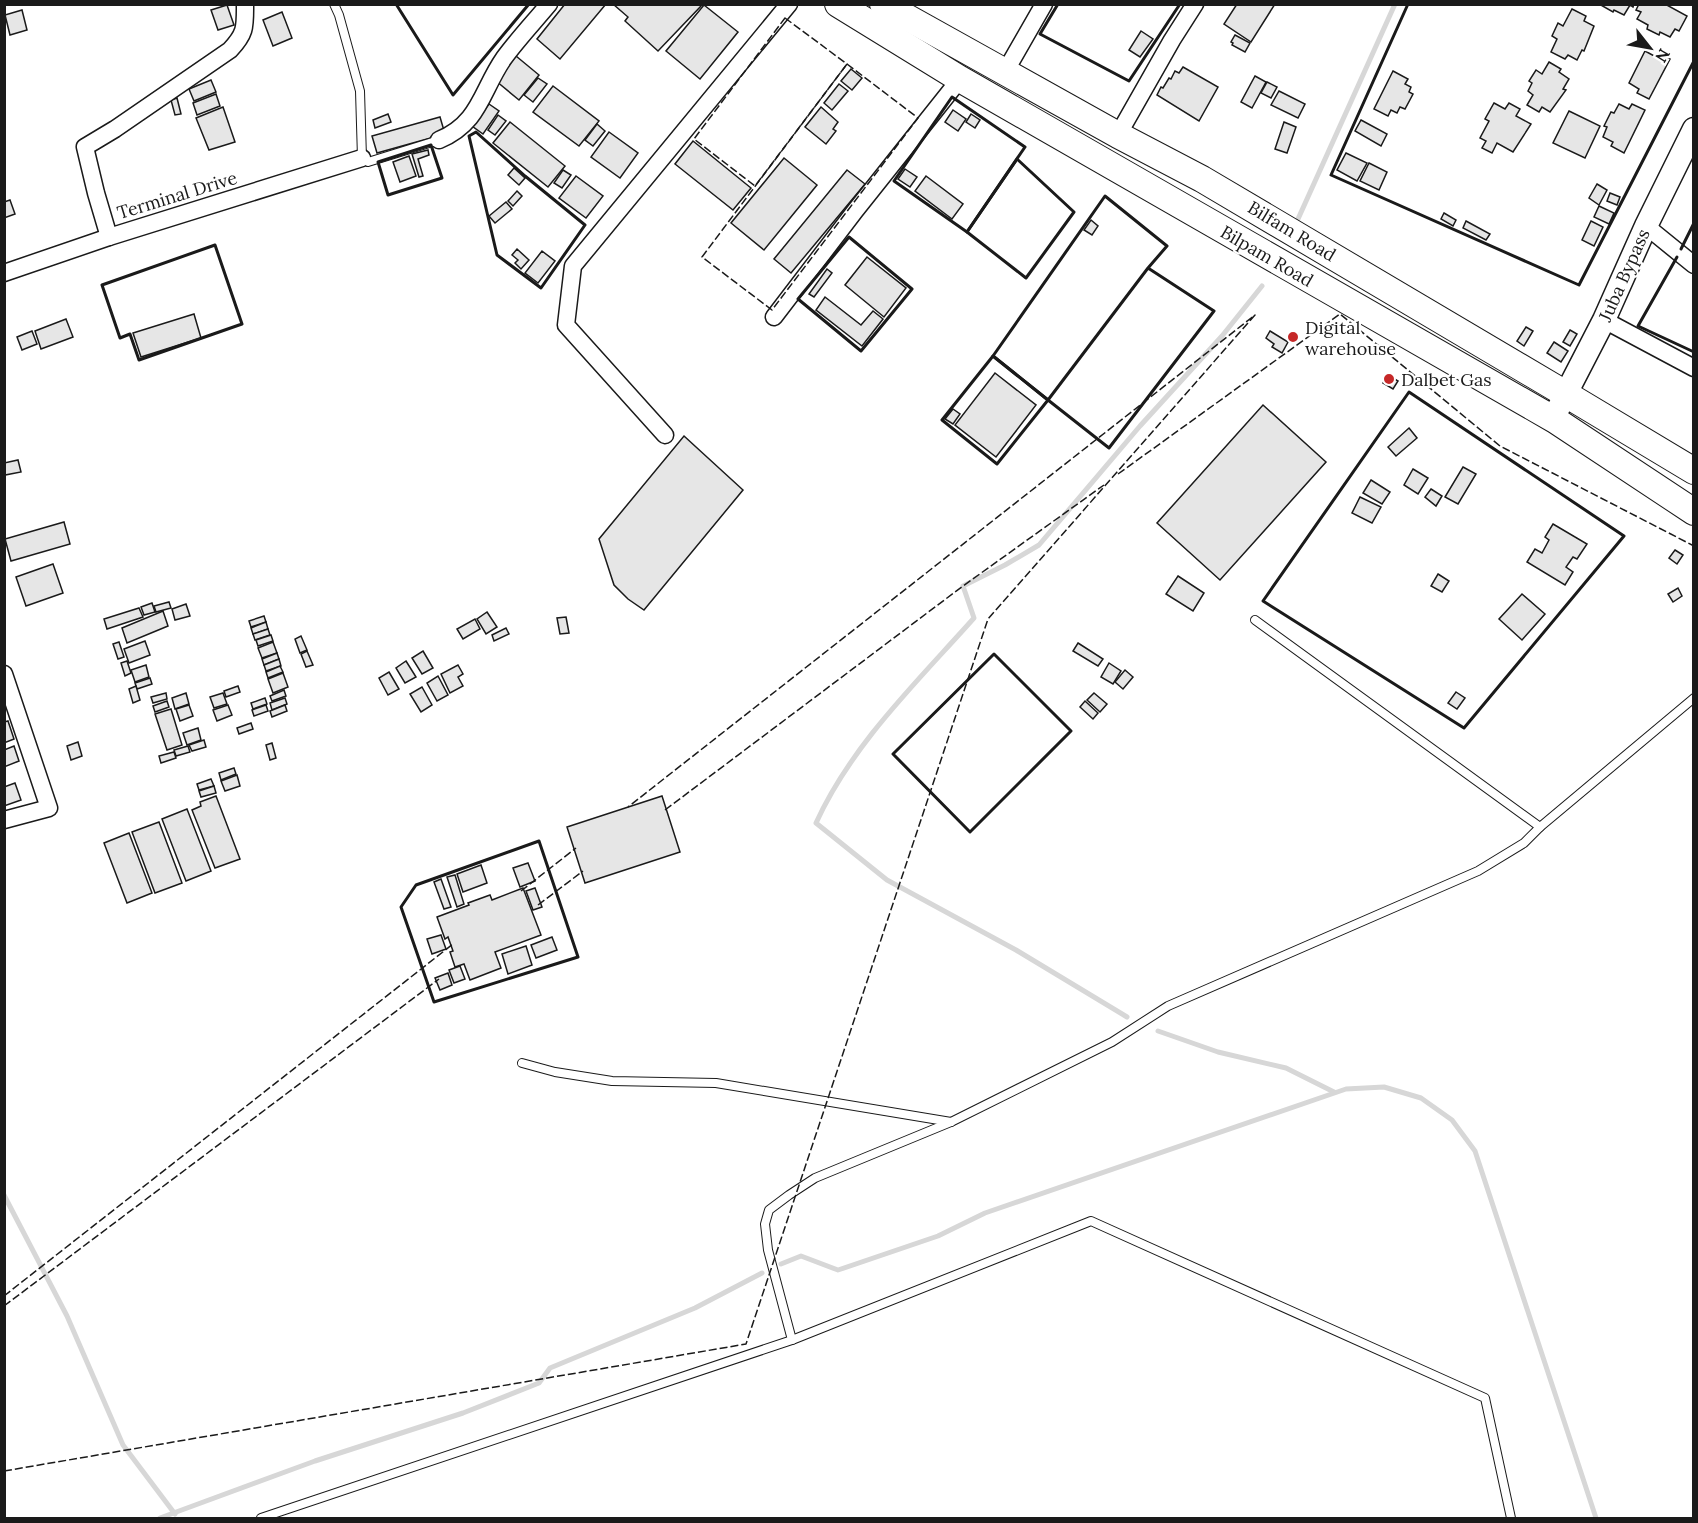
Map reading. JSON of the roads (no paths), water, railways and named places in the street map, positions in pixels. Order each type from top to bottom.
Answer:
[{"type":"main road","name":"Bilpam Road","points":[[838,4],[960,79],[1555,420],[1694,512]]},
{"type":"main road","name":"Bilfam Road","points":[[890,6],[1118,135],[1202,179],[1694,471]]},
{"type":"main road","name":"Juba Bypass","points":[[1555,420],[1557,411],[1604,320],[1646,226],[1694,129]]},
{"type":"street","points":[[109,237],[85,147],[230,50],[240,39],[245,28],[245,4]]},
{"type":"street","points":[[439,140],[454,134],[470,119],[486,87],[504,59],[549,4]]},
{"type":"street","points":[[665,435],[566,325],[573,266],[789,4]]},
{"type":"street","points":[[1005,72],[1044,4]]},
{"type":"street","points":[[1118,135],[1195,4]]},
{"type":"street","points":[[774,317],[960,79]]},
{"type":"street","name":"Terminal Drive","points":[[4,273],[109,237],[362,158]]},
{"type":"street","points":[[1646,226],[1694,265]]},
{"type":"street","points":[[1604,320],[1694,368]]},
{"type":"street","points":[[4,674],[49,808],[4,820]]},
{"type":"lane","points":[[334,4],[360,91],[362,158],[368,162],[439,140]]},
{"type":"lane","points":[[1255,620],[1539,827]]},
{"type":"lane","points":[[792,1340],[768,1250],[765,1224],[769,1210],[815,1178],[951,1122],[1112,1042],[1168,1006],[1478,871],[1524,843],[1539,827],[1694,698]]},
{"type":"lane","points":[[522,1062],[555,1072],[612,1081],[716,1083],[951,1122]]},
{"type":"lane","points":[[261,1518],[792,1340],[1091,1221],[1485,1398],[1511,1518]]},
{"type":"waterway","points":[[1298,219],[1395,4]]},
{"type":"waterway","points":[[1127,1017],[1016,950],[887,880],[816,823],[831,794],[867,740],[908,690],[974,618],[963,586],[1039,545],[1140,426],[1222,336],[1262,286]]},
{"type":"waterway","points":[[1158,1031],[1218,1052],[1286,1068],[1334,1092]]},
{"type":"waterway","points":[[781,1264],[801,1256],[838,1270],[938,1236],[985,1213],[1346,1089],[1384,1087],[1421,1098],[1452,1120],[1475,1151],[1596,1518]]},
{"type":"waterway","points":[[4,1195],[67,1316],[123,1445],[175,1514]]},
{"type":"waterway","points":[[160,1518],[315,1461],[463,1413],[539,1383],[550,1368],[695,1308],[762,1273]]},
{"type":"place","name":"Digital warehouse","points":[[1293,337]]},
{"type":"place","name":"Dalbet Gas","points":[[1389,379]]}]
